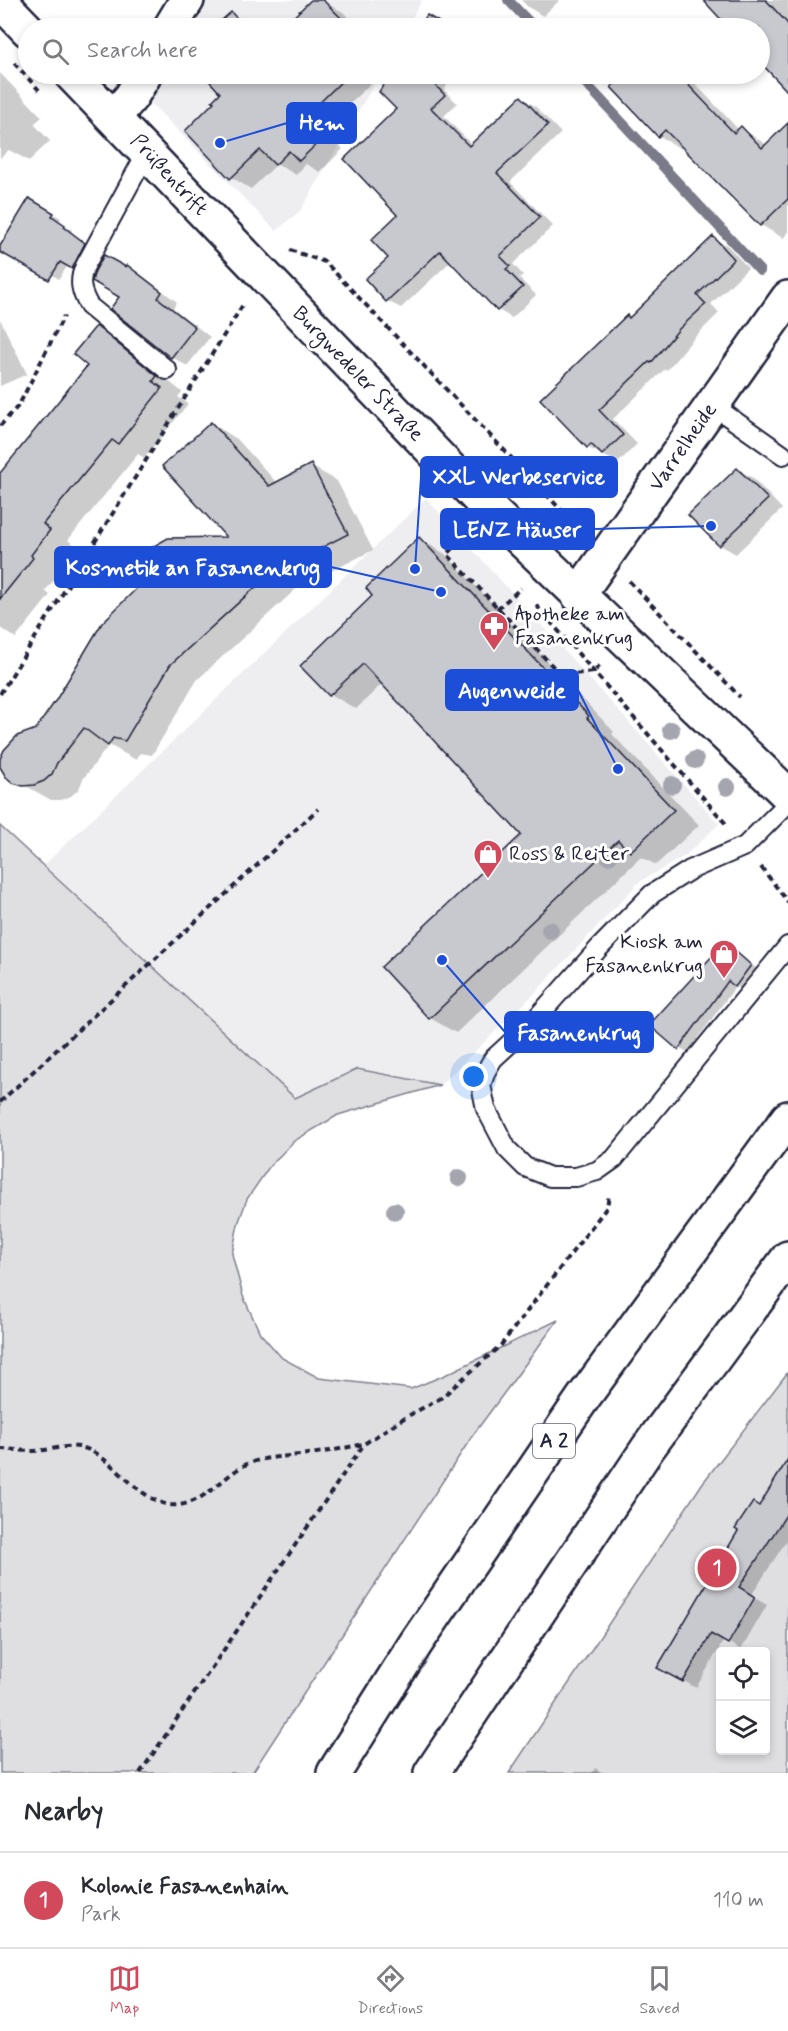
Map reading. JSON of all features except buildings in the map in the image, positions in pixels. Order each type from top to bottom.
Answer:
[{"type":"main road","points":[[176,18],[187,0]]},
{"type":"main road","points":[[0,1],[18,20]]},
{"type":"main road","name":"Prüßentrift","points":[[81,84],[265,277]]},
{"type":"main road","points":[[114,117],[139,84]]},
{"type":"main road","name":"Burgwedeler Straße","points":[[265,277],[479,499],[788,795]]},
{"type":"main road","name":"Varrelheide","points":[[578,595],[788,298]]},
{"type":"main road","name":"A 2","points":[[334,1773],[416,1643],[583,1398],[788,1118]]},
{"type":"main road","points":[[431,1773],[648,1448],[788,1258]]},
{"type":"lane","points":[[147,152],[85,266],[80,283],[89,306],[167,370]]},
{"type":"lane","points":[[712,405],[783,455]]},
{"type":"lane","points":[[788,803],[746,846],[690,870],[652,894],[599,948],[532,1023],[492,1059],[481,1085],[486,1109],[507,1149],[525,1167],[550,1177],[576,1177],[597,1171],[614,1159],[788,946]]},
{"type":"path","points":[[288,249],[325,262],[741,698]]},
{"type":"path","points":[[0,694],[247,298],[265,277]]},
{"type":"path","points":[[0,426],[19,405],[80,283]]},
{"type":"path","points":[[471,531],[447,554],[561,675],[594,672]]},
{"type":"path","points":[[514,580],[528,595]]},
{"type":"path","points":[[497,609],[521,588]]},
{"type":"path","points":[[534,602],[746,846],[788,902]]},
{"type":"path","points":[[505,628],[511,622]]},
{"type":"path","points":[[0,1102],[318,809]]},
{"type":"path","points":[[0,1449],[33,1451],[71,1446],[89,1449],[109,1463],[141,1492],[157,1501],[178,1505],[204,1497],[246,1465],[272,1458],[311,1454],[364,1444],[404,1418],[441,1398],[501,1345],[607,1207],[614,1159]]},
{"type":"path","points":[[140,1773],[364,1444]]},
{"type":"shaded area","points":[[196,0],[422,0],[412,18],[186,18]]},
{"type":"shaded area","points":[[148,84],[374,84],[301,210],[276,231],[142,94]]},
{"type":"shaded area","points":[[426,498],[719,824],[685,856],[639,882],[532,996],[440,1085],[357,1069],[295,1098],[44,865]]},
{"type":"shaded area","points":[[0,826],[295,1098],[357,1069],[440,1085],[338,1115],[294,1141],[269,1167],[247,1199],[238,1224],[232,1254],[243,1296],[260,1333],[282,1358],[319,1378],[411,1389],[558,1320],[473,1435],[252,1773],[0,1773]]},
{"type":"shaded area","points":[[788,1372],[788,1773],[509,1773],[702,1484]]},
{"type":"waterway","points":[[508,0],[525,18]]},
{"type":"waterway","points":[[586,84],[760,271]]},
{"type":"place","name":"Hem","points":[[220,143]]},
{"type":"place","name":"LENZ Häuser","points":[[711,526]]},
{"type":"place","name":"XXL Werbeservice","points":[[415,569]]},
{"type":"place","name":"Kosmetik an Fasanenkrug","points":[[441,592]]},
{"type":"place","name":"Apotheke am Fasanenkrug","points":[[494,652]]},
{"type":"place","name":"Augenweide","points":[[618,769]]},
{"type":"place","name":"Ross & Reiter","points":[[488,880]]},
{"type":"place","name":"Fasanenkrug","points":[[442,960]]},
{"type":"place","name":"Kiosk am Fasanenkrug","points":[[724,980]]},
{"type":"place","name":"Kolonie Fasanenhain","points":[[717,1568]]}]
